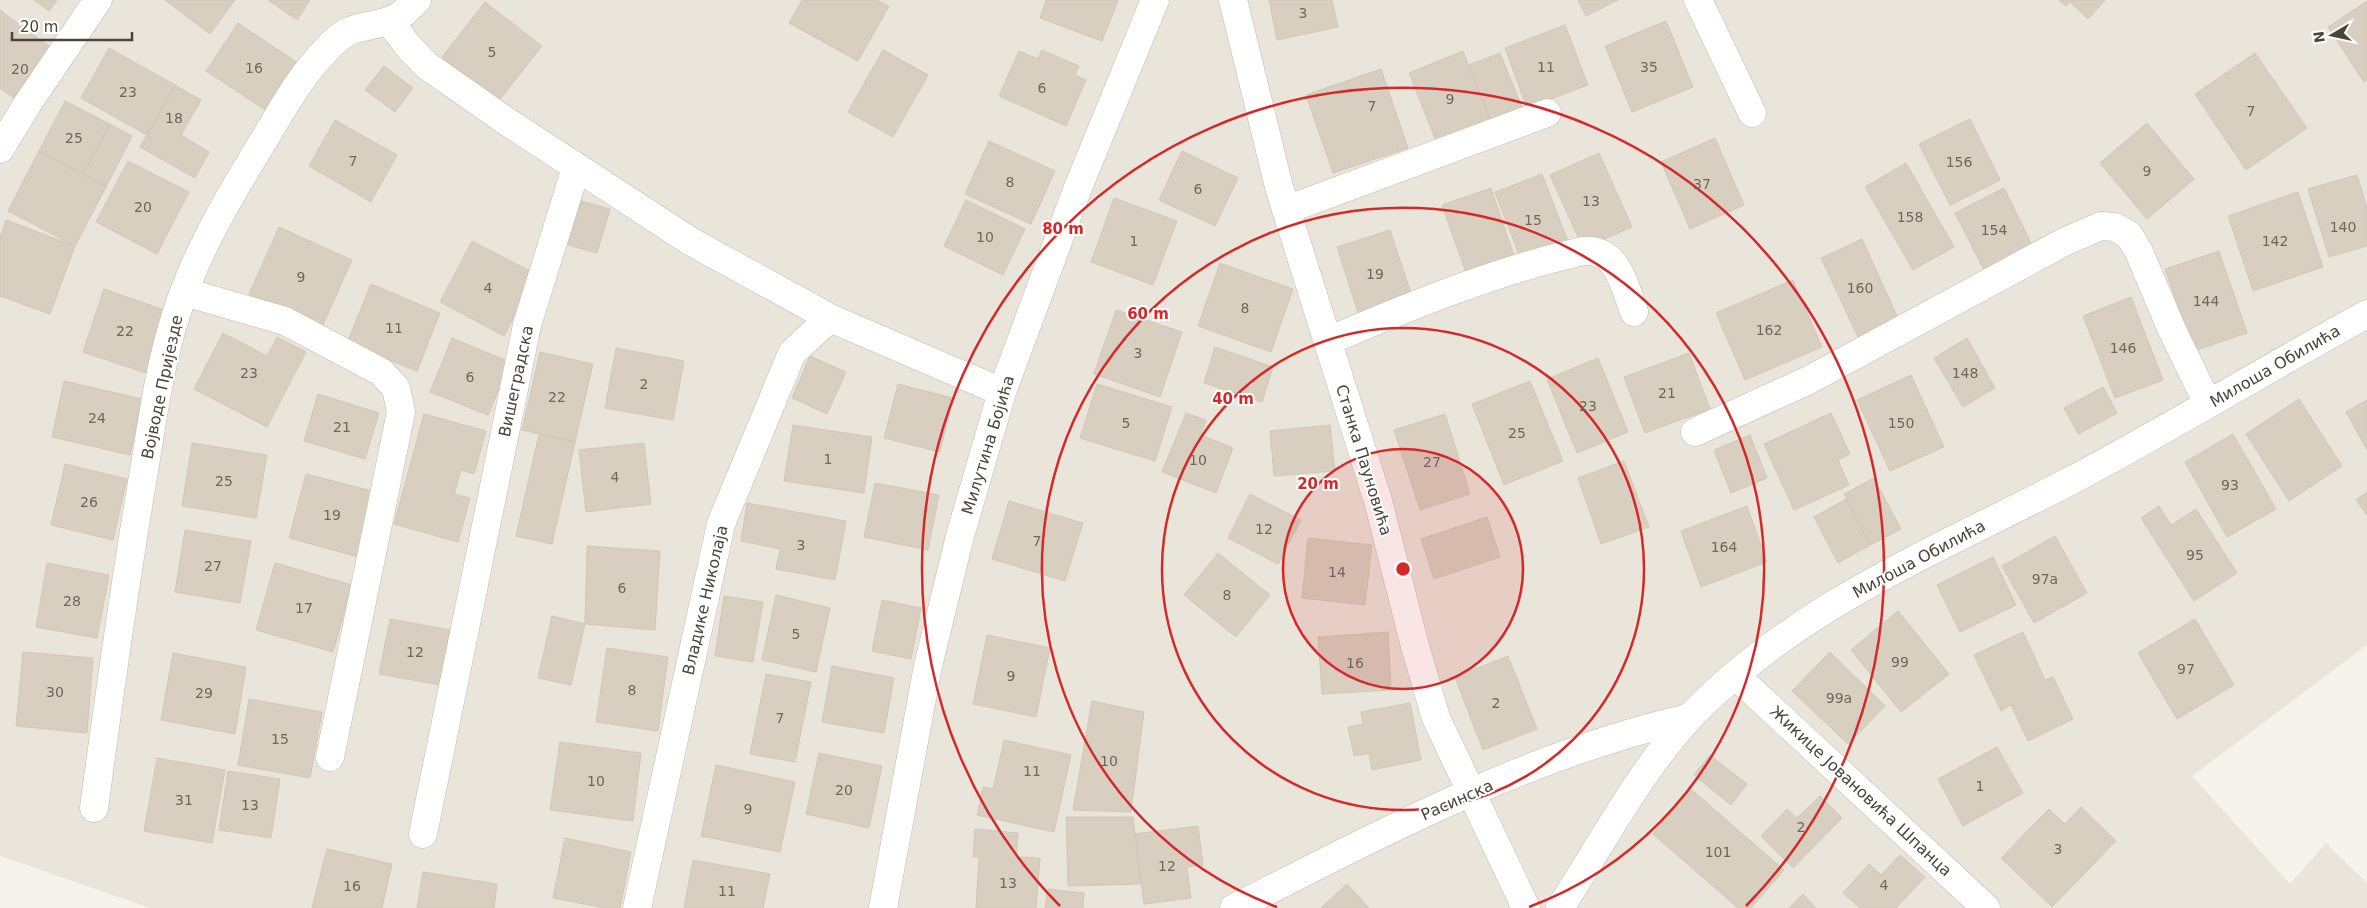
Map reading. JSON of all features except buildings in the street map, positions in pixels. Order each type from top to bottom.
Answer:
[{"type":"street","points":[[0,150],[28,103],[98,0]]},
{"type":"street","name":"Војводе Пријезде","points":[[94,808],[113,660],[155,410],[166,354],[196,263],[235,188],[298,85],[326,50],[341,35],[357,27],[389,21],[405,12],[417,0]]},
{"type":"street","name":"Милутина Бојића","points":[[883,908],[928,666],[960,536],[1002,392],[1076,190],[1155,0]]},
{"type":"street","name":"Станка Пауновића","points":[[1233,0],[1261,122],[1286,210],[1378,500],[1415,646],[1436,718],[1453,758],[1472,793],[1526,908]]},
{"type":"street","points":[[1698,0],[1752,113]]},
{"type":"street","points":[[389,21],[408,46],[426,65],[576,168],[690,242],[830,318],[1002,392]]},
{"type":"street","points":[[1286,210],[1547,113]]},
{"type":"street","name":"Вишеградска","points":[[423,834],[527,325],[576,168]]},
{"type":"street","points":[[1695,432],[1809,380],[2064,242],[2101,226],[2115,227],[2129,235],[2139,252],[2172,330],[2208,404]]},
{"type":"street","points":[[1328,341],[1387,316],[1493,277],[1583,250],[1594,250],[1608,256],[1616,267],[1634,312]]},
{"type":"street","points":[[185,292],[285,321],[381,372],[396,388],[401,412],[330,757]]},
{"type":"street","name":"Милоша Обилића","points":[[1560,908],[1645,775],[1689,718],[1735,675],[1778,640],[1882,576],[2081,475],[2367,314]]},
{"type":"street","name":"Владике Николаја","points":[[637,908],[721,524],[792,352],[830,318]]},
{"type":"street","name":"Жикице Јовановића Шпанца","points":[[1735,675],[1986,908]]},
{"type":"street","name":"Расинска","points":[[1234,908],[1383,834],[1542,763],[1644,728],[1689,718]]},
{"type":"shaded area","points":[[0,0],[2367,0],[2367,645],[2192,776],[2290,884],[2326,843],[2367,883],[2367,908],[150,908],[0,856]]}]
